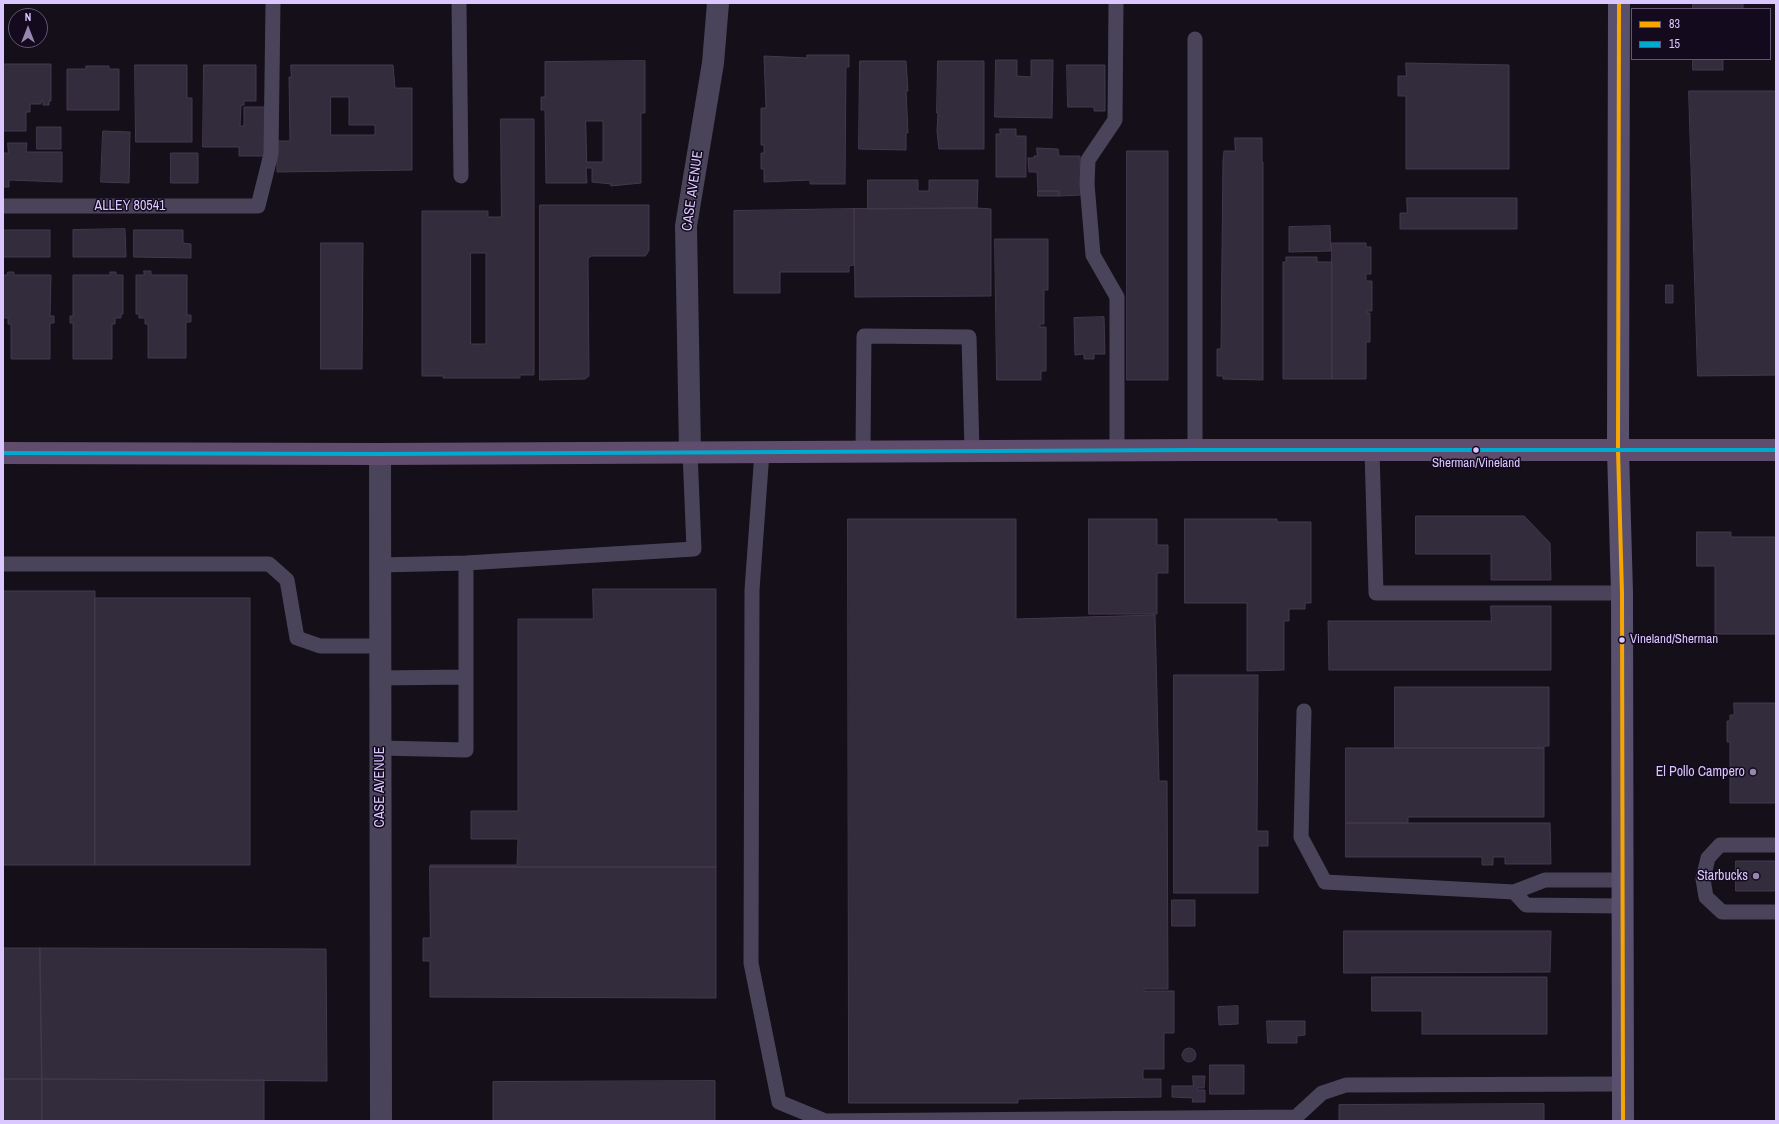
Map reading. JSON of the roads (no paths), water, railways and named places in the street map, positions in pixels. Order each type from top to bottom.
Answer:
[{"type":"main road","points":[[1619,3],[1618,450],[1622,593],[1623,1121]]},
{"type":"main road","points":[[3,453],[380,454],[1117,450],[1776,450]]},
{"type":"street","name":"CASE AVENUE","points":[[690,452],[686,226],[713,63],[718,3]]},
{"type":"street","name":"CASE AVENUE","points":[[380,454],[381,1121]]},
{"type":"lane","name":"ALLEY 80541","points":[[3,206],[258,206],[271,154],[273,3]]},
{"type":"lane","points":[[459,3],[460,176]]},
{"type":"lane","points":[[1116,3],[1115,120],[1088,160],[1087,184],[1093,255],[1117,297],[1117,450]]},
{"type":"lane","points":[[1194,39],[1195,450]]},
{"type":"lane","points":[[863,451],[864,336],[969,336],[972,451]]},
{"type":"lane","points":[[1372,450],[1376,593],[1622,593]]},
{"type":"lane","points":[[380,565],[466,563],[694,549],[690,452]]},
{"type":"lane","points":[[762,452],[752,590],[751,963],[779,1102],[825,1121],[1296,1119],[1322,1093],[1346,1085],[1623,1084]]},
{"type":"lane","points":[[380,748],[466,750],[466,563]]},
{"type":"lane","points":[[3,564],[269,564],[287,580],[297,638],[320,646],[380,646]]},
{"type":"lane","points":[[380,678],[466,677]]},
{"type":"lane","points":[[1304,711],[1301,837],[1325,882],[1514,892],[1545,880],[1622,880]]},
{"type":"lane","points":[[1776,845],[1720,845],[1708,858],[1703,878],[1706,897],[1722,912],[1776,912]]},
{"type":"lane","points":[[1514,892],[1526,905],[1622,906]]},
{"type":"place","name":"Sherman/Vineland","points":[[1476,450]]},
{"type":"place","name":"Vineland/Sherman","points":[[1622,640]]},
{"type":"place","name":"El Pollo Campero","points":[[1753,772]]},
{"type":"place","name":"Starbucks","points":[[1756,876]]}]
